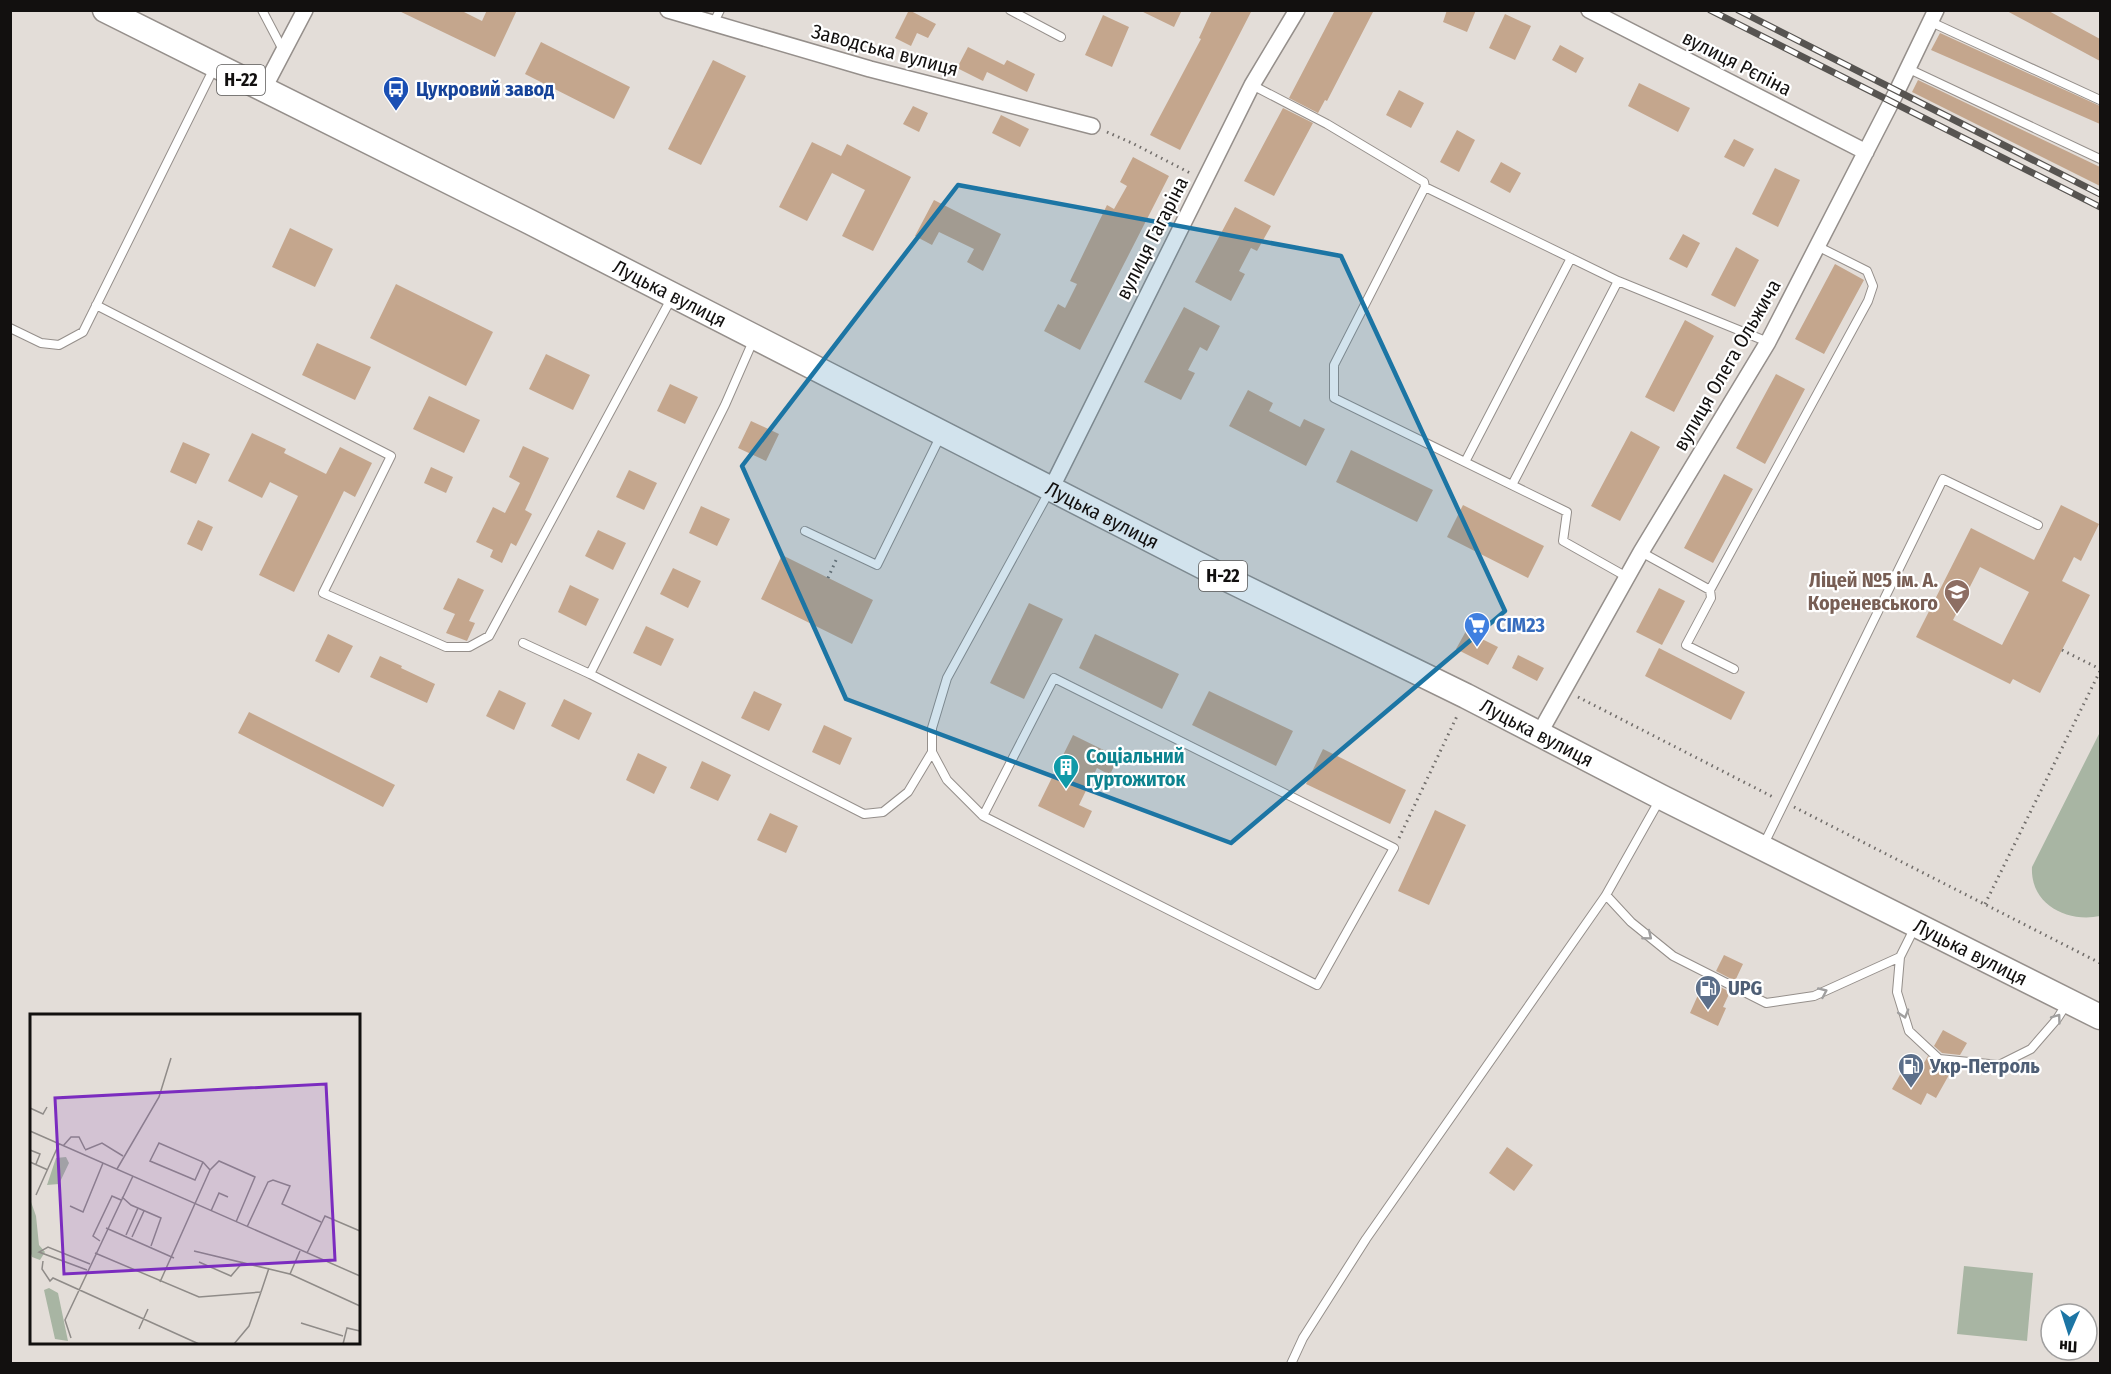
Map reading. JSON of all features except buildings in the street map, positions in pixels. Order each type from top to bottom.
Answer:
[{"type":"main road","name":"Луцька вулиця","points":[[105,10],[673,295],[1231,581],[1466,696],[1762,848],[2100,1015]]},
{"type":"street","points":[[263,90],[305,10]]},
{"type":"street","name":"Заводська вулиця","points":[[668,10],[717,17],[881,72],[1092,126]]},
{"type":"street","name":"вулиця Гагаріна","points":[[1051,489],[1252,85],[1297,10]]},
{"type":"street","name":"вулиця Рєпіна","points":[[1588,10],[1866,152]]},
{"type":"street","name":"вулиця Олега Ольжича","points":[[1539,734],[1641,552],[1768,342],[1909,69],[1933,16]]},
{"type":"lane","points":[[262,10],[284,52]]},
{"type":"lane","points":[[1010,10],[1061,37]]},
{"type":"lane","points":[[1933,16],[2100,100]]},
{"type":"lane","points":[[10,328],[40,343],[60,345],[83,332],[215,67]]},
{"type":"lane","points":[[1909,69],[2100,159]]},
{"type":"lane","points":[[1252,85],[1328,124],[1424,182],[1425,187],[1334,365],[1335,398],[1567,512],[1563,541],[1627,577]]},
{"type":"lane","points":[[1425,187],[1618,281],[1768,342]]},
{"type":"lane","points":[[1734,669],[1686,645],[1711,598],[1710,590],[1862,311],[1873,286],[1867,271],[1817,246]]},
{"type":"lane","points":[[1465,462],[1571,258]]},
{"type":"lane","points":[[1512,485],[1618,281]]},
{"type":"lane","points":[[96,305],[392,456],[323,592],[446,647],[469,647],[489,636],[673,295]]},
{"type":"lane","points":[[590,674],[725,405],[755,337]]},
{"type":"lane","points":[[805,531],[878,566],[942,433]]},
{"type":"lane","points":[[1762,848],[1943,479],[2038,525]]},
{"type":"lane","points":[[983,816],[1054,678],[1394,848],[1317,985],[983,816],[947,780],[932,752],[932,728],[947,678],[1051,489]]},
{"type":"lane","points":[[1641,552],[1710,590]]},
{"type":"lane","points":[[523,643],[590,674],[864,814],[883,812],[908,792],[932,752]]},
{"type":"lane","points":[[1291,1364],[1303,1338],[1366,1239],[1606,895],[1661,797]]},
{"type":"lane","points":[[1606,895],[1631,922],[1673,956],[1766,1003],[1814,996],[1900,957]]},
{"type":"lane","points":[[1917,923],[1900,957],[1897,992],[1909,1031],[1939,1059],[1999,1065],[2031,1049],[2069,1001]]},
{"type":"path","points":[[1092,126],[1132,143],[1204,180]]},
{"type":"path","points":[[828,578],[842,548]]},
{"type":"path","points":[[1985,904],[2100,670],[2062,650]]},
{"type":"path","points":[[1563,690],[2100,963]]},
{"type":"path","points":[[1394,848],[1466,696]]},
{"type":"highlighted area","points":[[958,185],[1341,256],[1505,611],[1231,843],[846,699],[742,466]]},
{"type":"green space","points":[[2100,732],[2100,916],[2075,916],[2063,913],[2044,901],[2033,880],[2032,867]]},
{"type":"green space","points":[[1964,1266],[2033,1273],[2027,1341],[1957,1334]]},
{"type":"railway","points":[[1710,10],[2100,207]]},
{"type":"railway","points":[[1738,10],[2100,194]]},
{"type":"place","name":"Цукровий завод","points":[[396,112]]},
{"type":"place","name":"Ліцей №5 ім. А. Кореневського","points":[[1957,615]]},
{"type":"place","name":"СІМ23","points":[[1477,648]]},
{"type":"place","name":"Соціальний гуртожиток","points":[[1066,790]]},
{"type":"place","name":"UPG","points":[[1708,1011]]},
{"type":"place","name":"Укр-Петроль","points":[[1911,1089]]}]
